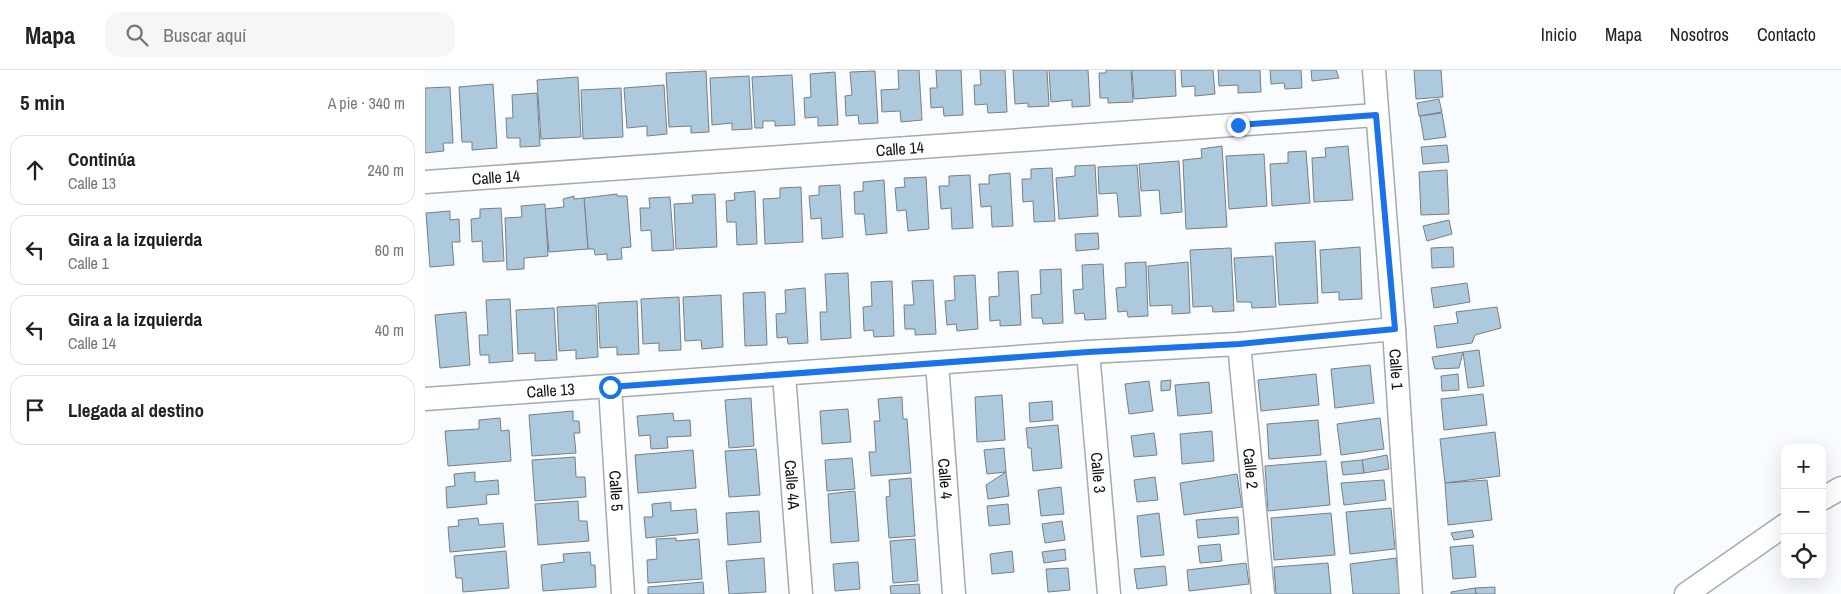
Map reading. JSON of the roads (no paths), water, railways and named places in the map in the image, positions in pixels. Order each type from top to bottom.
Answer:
[{"type":"street","name":"Calle 1","points":[[1374,70],[1376,115],[1395,329],[1411,594]]},
{"type":"street","name":"Calle 14","points":[[425,182],[1376,115]]},
{"type":"street","name":"Calle 13","points":[[425,399],[1088,352],[1239,344],[1395,329]]},
{"type":"street","name":"Calle 2","points":[[1239,344],[1263,594]]},
{"type":"street","name":"Calle 3","points":[[1088,352],[1109,594]]},
{"type":"street","name":"Calle 4","points":[[937,363],[955,594]]},
{"type":"street","name":"Calle 4A","points":[[784,375],[801,594]]},
{"type":"street","name":"Calle 5","points":[[610,387],[623,594]]},
{"type":"street","points":[[1826,497],[1841,488]]},
{"type":"street","points":[[1686,594],[1781,528]]}]
